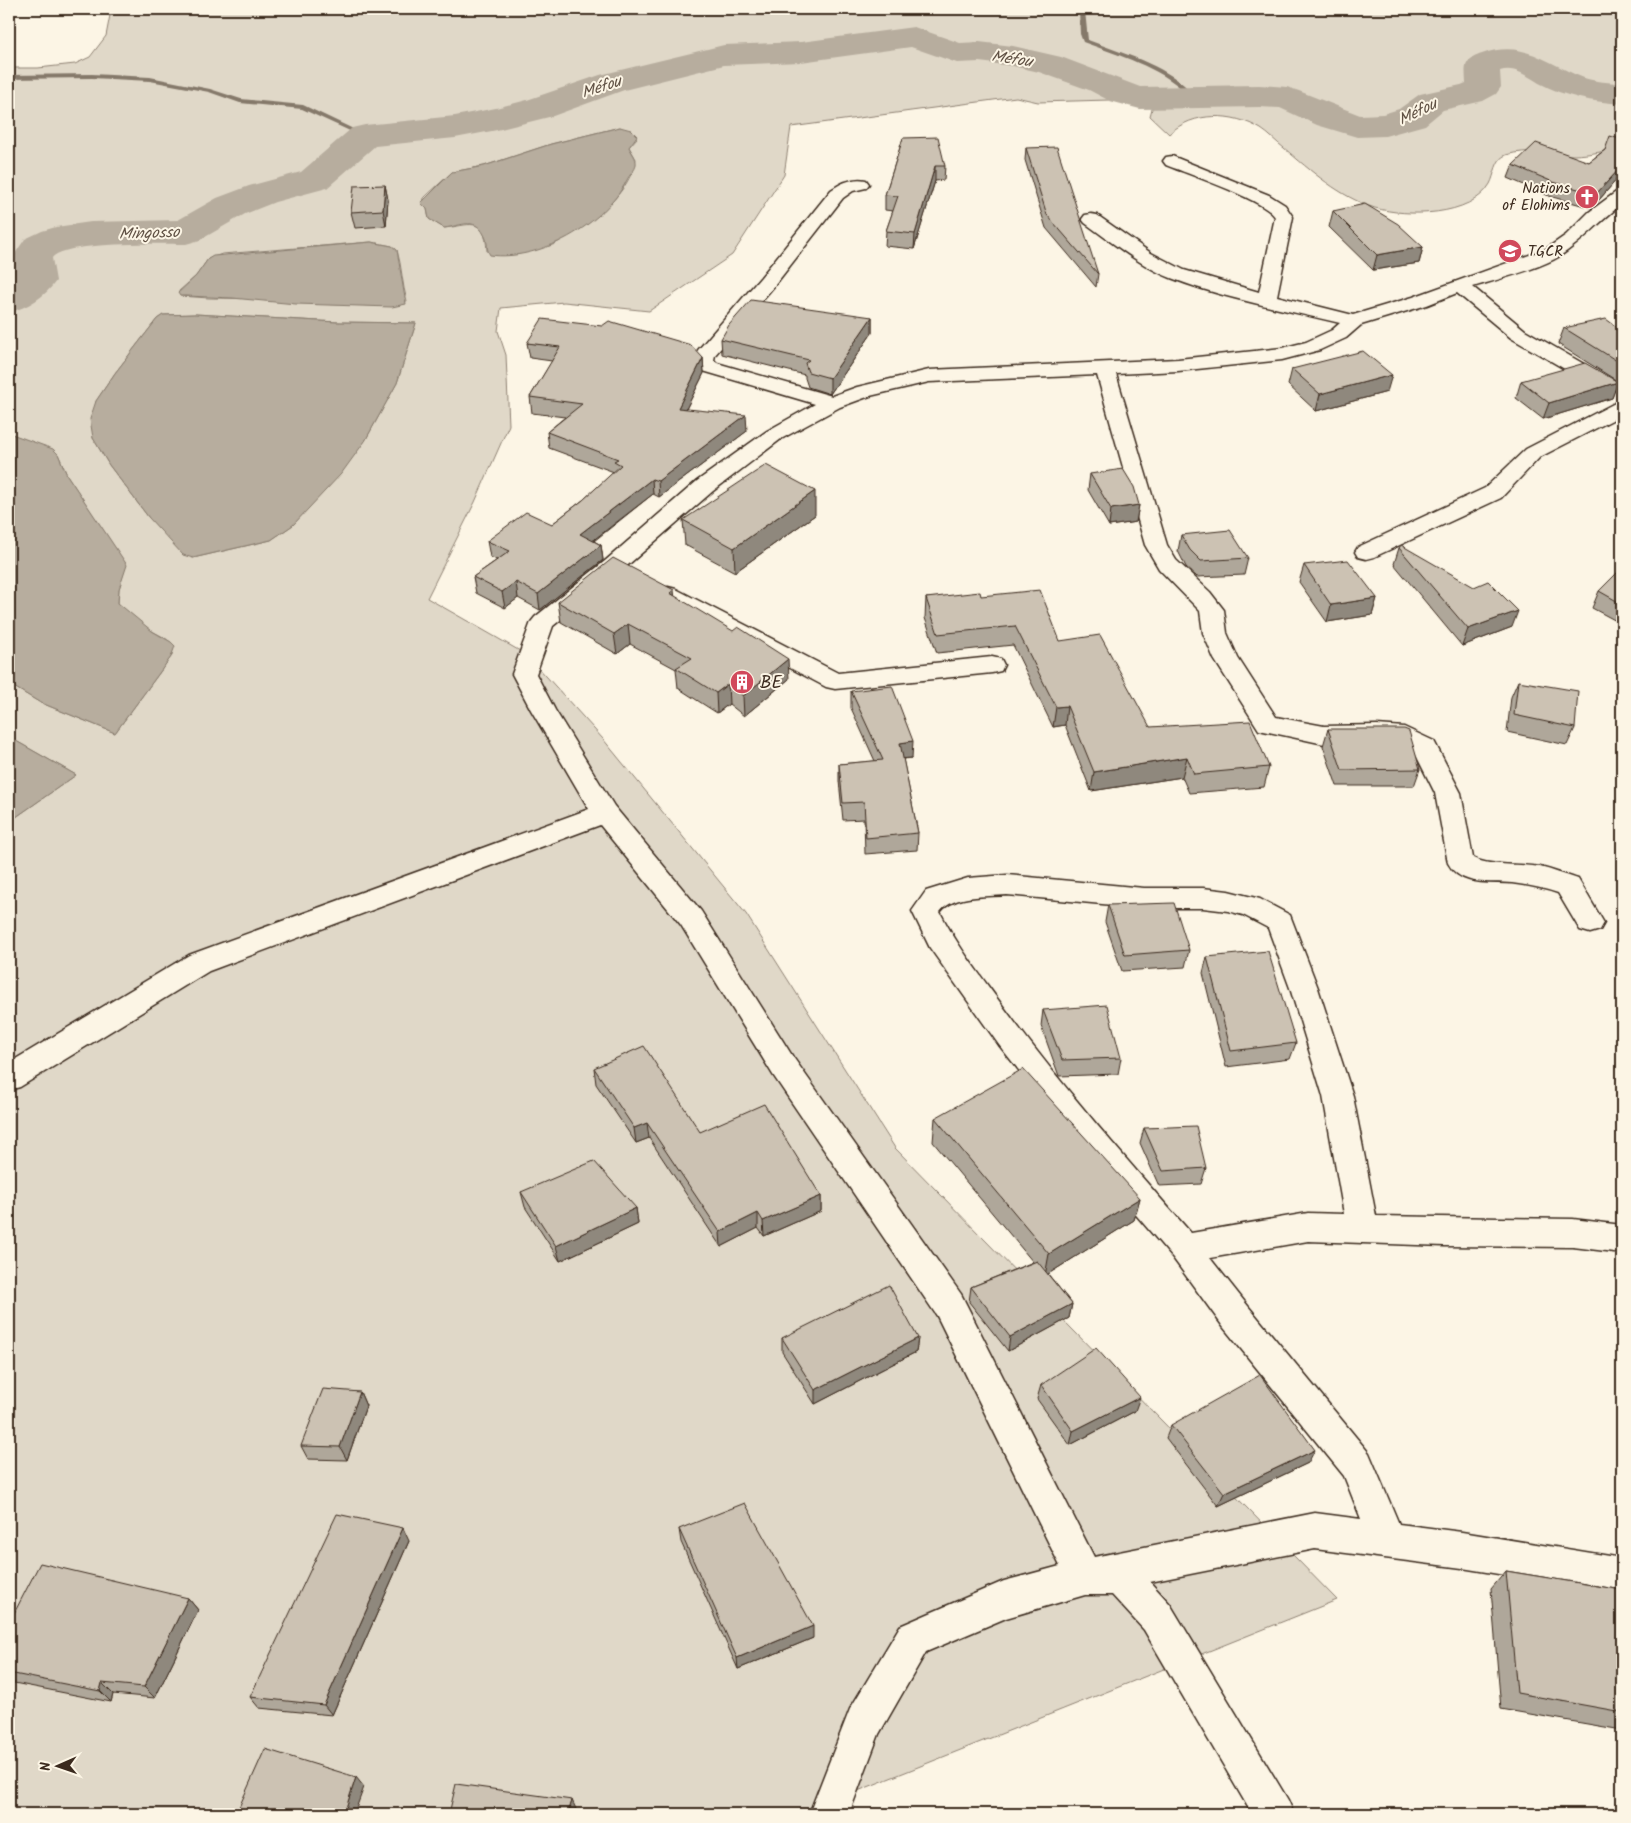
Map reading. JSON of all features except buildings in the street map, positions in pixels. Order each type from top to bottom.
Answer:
[{"type":"street","points":[[1172,160],[1262,199],[1279,209],[1284,218],[1267,298]]},
{"type":"street","points":[[833,403],[710,368],[704,362],[705,354],[768,281],[837,194],[847,187],[860,184]]},
{"type":"street","points":[[1085,1577],[949,1305],[783,1066],[691,918],[605,813],[543,710],[524,674],[543,622],[631,575],[705,486],[774,435],[833,403],[864,391],[929,376],[1178,365],[1282,354],[1313,346],[1339,334],[1354,321],[1420,301],[1552,253],[1572,239],[1595,216],[1622,196]]},
{"type":"street","points":[[1091,219],[1145,257],[1177,274],[1226,289],[1354,321]]},
{"type":"street","points":[[1460,285],[1492,314],[1518,334],[1622,394]]},
{"type":"street","points":[[1105,369],[1156,545],[1167,564],[1202,597],[1212,610],[1215,633],[1226,659],[1268,724],[1324,734],[1404,736],[1425,747],[1448,793],[1461,863],[1478,873],[1540,877],[1568,886],[1590,923]]},
{"type":"street","points":[[1518,455],[1622,407]]},
{"type":"street","points":[[1366,552],[1493,493],[1534,453],[1622,407]]},
{"type":"street","points":[[631,575],[835,681],[992,665]]},
{"type":"street","points":[[9,1078],[199,963],[605,813]]},
{"type":"street","points":[[1363,1229],[1338,1096],[1304,988],[1280,922],[1250,906],[1228,901],[1203,898],[1144,898],[1007,885],[968,888],[936,898],[926,911],[940,940],[1008,1037],[1184,1248],[1236,1317],[1357,1465],[1388,1541]]},
{"type":"street","points":[[1184,1248],[1308,1228],[1573,1233],[1622,1239]]},
{"type":"street","points":[[829,1814],[864,1723],[913,1639],[1004,1600],[1085,1577],[1315,1531],[1462,1550],[1622,1576]]},
{"type":"street","points":[[1085,1577],[1120,1576],[1157,1617],[1274,1814]]},
{"type":"shaded area","points":[[1622,9],[1622,149],[1579,155],[1523,152],[1506,155],[1500,160],[1490,184],[1481,195],[1469,203],[1437,212],[1404,213],[1375,208],[1362,203],[1326,182],[1267,133],[1250,123],[1238,119],[1214,116],[1201,118],[1179,126],[1169,134],[1150,116],[1153,105],[1109,100],[1038,102],[1016,97],[791,127],[784,175],[732,255],[649,311],[564,302],[501,308],[498,331],[506,355],[509,425],[475,502],[427,598],[527,655],[603,739],[746,914],[895,1148],[1337,1600],[800,1814],[9,1814],[9,822],[76,775],[9,737],[9,684],[39,702],[115,733],[171,657],[174,646],[135,619],[118,603],[119,589],[126,565],[67,475],[58,454],[9,433],[9,68],[38,68],[75,64],[90,57],[106,36],[111,10]],"holes":[[[620,127],[637,138],[629,147],[636,159],[626,183],[619,194],[599,214],[577,231],[551,245],[487,251],[486,239],[479,227],[468,225],[444,228],[429,219],[427,209],[421,203],[452,172],[484,166],[551,144]],[[371,242],[392,246],[397,250],[407,301],[180,296],[179,291],[196,276],[208,259],[222,254]],[[195,314],[337,322],[416,323],[397,383],[365,441],[293,525],[271,540],[193,558],[149,518],[109,465],[93,438],[96,401],[157,319],[163,315]]]},
{"type":"shaded area","points":[[620,127],[631,130],[637,136],[629,147],[635,157],[636,166],[634,170],[617,196],[603,211],[569,237],[549,246],[509,256],[490,255],[486,239],[478,227],[474,224],[463,224],[444,228],[429,219],[427,209],[421,203],[452,172],[484,166],[551,144]]},
{"type":"shaded area","points":[[371,242],[392,246],[397,250],[406,304],[392,307],[296,304],[232,298],[180,296],[178,293],[196,276],[208,259],[213,256]]},
{"type":"shaded area","points":[[195,314],[337,322],[416,323],[397,383],[365,441],[341,474],[293,525],[271,540],[193,558],[183,555],[149,518],[109,465],[93,438],[90,419],[96,401],[157,319],[163,315]]},
{"type":"shaded area","points":[[9,433],[53,449],[58,454],[67,475],[127,565],[119,589],[118,603],[152,631],[175,646],[171,657],[115,733],[39,702],[9,684]]},
{"type":"shaded area","points":[[9,737],[76,775],[9,822]]},
{"type":"waterway","points":[[1082,11],[1085,41],[1140,61],[1166,73],[1189,92]]},
{"type":"waterway","name":"Méfou","points":[[9,300],[36,281],[32,258],[39,247],[56,239],[91,234],[186,232],[231,206],[262,194],[314,180],[365,136],[455,127],[497,119],[540,108],[612,82],[724,55],[801,52],[914,37],[957,53],[979,52],[1013,56],[1049,64],[1101,83],[1122,94],[1140,98],[1259,96],[1287,98],[1330,117],[1357,126],[1385,125],[1412,117],[1432,101],[1471,94],[1484,87],[1482,66],[1508,59],[1519,60],[1578,87],[1622,94]]},
{"type":"waterway","points":[[9,77],[92,76],[150,79],[210,91],[240,101],[303,107],[365,136]]},
{"type":"place","name":"Nations of Elohims","points":[[1587,197]]},
{"type":"place","name":"TGCR","points":[[1510,251]]},
{"type":"place","name":"BE","points":[[742,682]]},
{"type":"water label","name":"Mingosso","points":[[149,232]]}]
